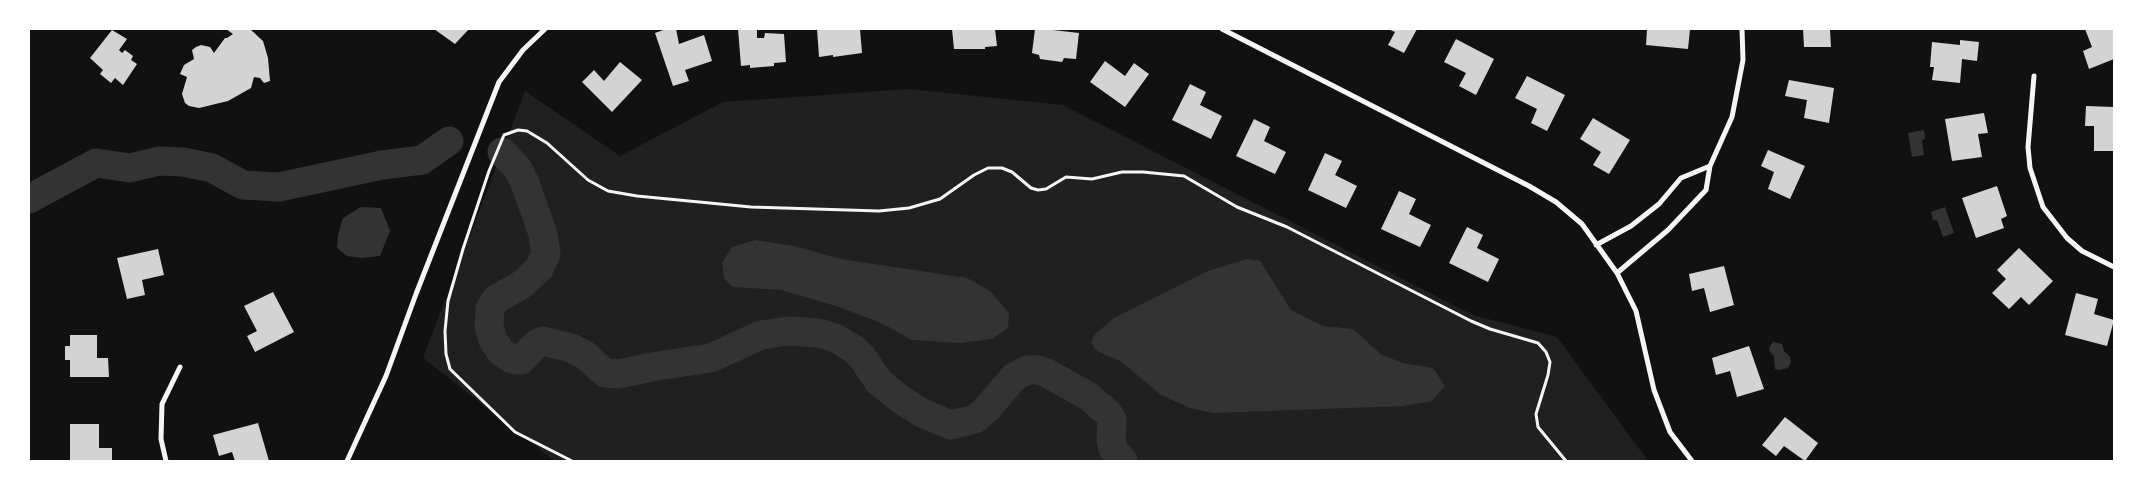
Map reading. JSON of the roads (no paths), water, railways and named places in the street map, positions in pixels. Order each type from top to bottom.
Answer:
[{"type":"street","points":[[347,461],[386,376],[499,82],[523,50],[545,29]]},
{"type":"street","points":[[1222,29],[1530,186],[1556,202],[1582,224],[1617,273],[1636,311],[1654,390],[1670,432],[1692,461]]},
{"type":"street","points":[[1617,273],[1668,230],[1706,190],[1710,166],[1732,117],[1743,60],[1742,29]]},
{"type":"street","points":[[2034,76],[2028,147],[2030,168],[2043,207],[2054,224],[2075,245],[2099,261],[2114,267]]},
{"type":"street","points":[[1596,245],[1631,226],[1659,204],[1680,178],[1710,166]]},
{"type":"street","points":[[166,461],[161,439],[162,404],[180,367]]},
{"type":"waterway","points":[[29,199],[96,163],[130,168],[159,161],[183,162],[212,168],[243,185],[279,187],[382,165],[422,160],[449,141]]},
{"type":"waterway","points":[[502,152],[518,169],[525,183],[543,234],[546,254],[539,269],[521,285],[496,299],[490,309],[489,326],[493,340],[501,352],[512,359],[521,360],[536,344],[543,341],[571,348],[585,355],[605,373],[618,374],[711,358],[761,335],[789,331],[819,333],[835,338],[854,349],[862,357],[879,382],[900,399],[922,413],[951,425],[975,419],[986,410],[1014,377],[1027,370],[1039,370],[1047,373],[1088,396],[1108,413],[1112,420],[1111,441],[1113,449],[1123,461]]}]
